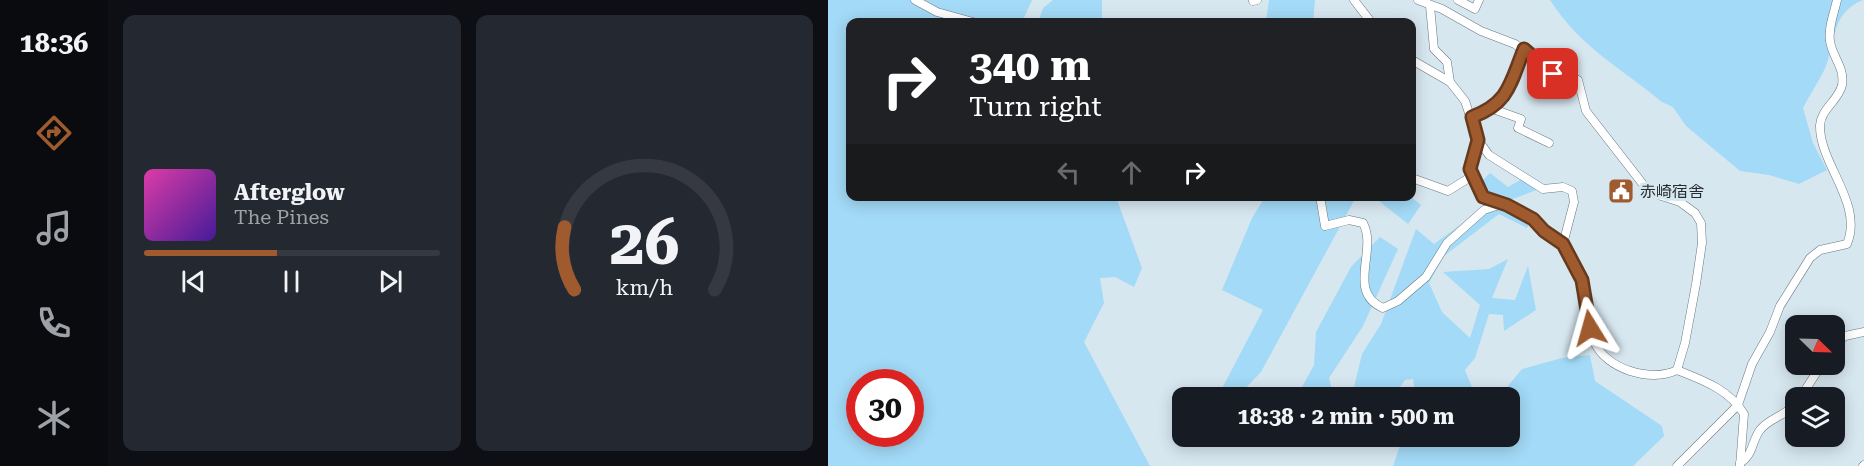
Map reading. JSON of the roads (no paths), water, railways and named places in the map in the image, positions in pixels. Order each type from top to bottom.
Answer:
[{"type":"street","points":[[915,0],[938,12],[959,18]]},
{"type":"street","points":[[1354,0],[1368,18]]},
{"type":"street","points":[[1418,0],[1430,6],[1443,4],[1482,31],[1524,49],[1553,74],[1578,80],[1586,111],[1649,192],[1680,202],[1695,213],[1701,223],[1702,243],[1695,294],[1677,370]]},
{"type":"street","points":[[1458,0],[1475,9],[1479,0]]},
{"type":"street","points":[[1837,0],[1829,39],[1840,65],[1842,84],[1839,93],[1825,111],[1820,125],[1825,141],[1848,182]]},
{"type":"street","points":[[1430,6],[1434,49],[1447,62],[1450,82]]},
{"type":"street","points":[[1472,117],[1493,109],[1507,91],[1524,49]]},
{"type":"street","points":[[1416,62],[1450,82],[1465,101],[1478,140],[1489,155],[1543,189],[1563,187],[1572,191],[1574,202],[1563,244]]},
{"type":"street","points":[[1493,109],[1521,119],[1518,128],[1549,142]]},
{"type":"street","points":[[1478,140],[1470,169],[1483,197],[1504,203],[1533,219],[1544,231],[1563,244],[1582,280],[1595,345],[1618,365],[1633,373],[1658,376],[1677,370],[1708,381],[1738,405],[1744,417],[1740,464]]},
{"type":"street","points":[[1416,179],[1448,191],[1472,176]]},
{"type":"street","points":[[1320,201],[1325,226],[1349,220],[1363,223],[1368,240],[1364,289],[1372,303],[1383,308],[1398,301],[1426,277],[1448,243],[1484,210],[1504,203]]},
{"type":"street","points":[[1677,466],[1738,405],[1752,364],[1770,332],[1779,306],[1810,258],[1820,250],[1847,244],[1860,228]]},
{"type":"street","points":[[1845,336],[1864,332]]},
{"type":"street","points":[[1740,464],[1748,457],[1761,429],[1785,414]]},
{"type":"place","name":"赤崎宿舎","points":[[1621,191]]}]
